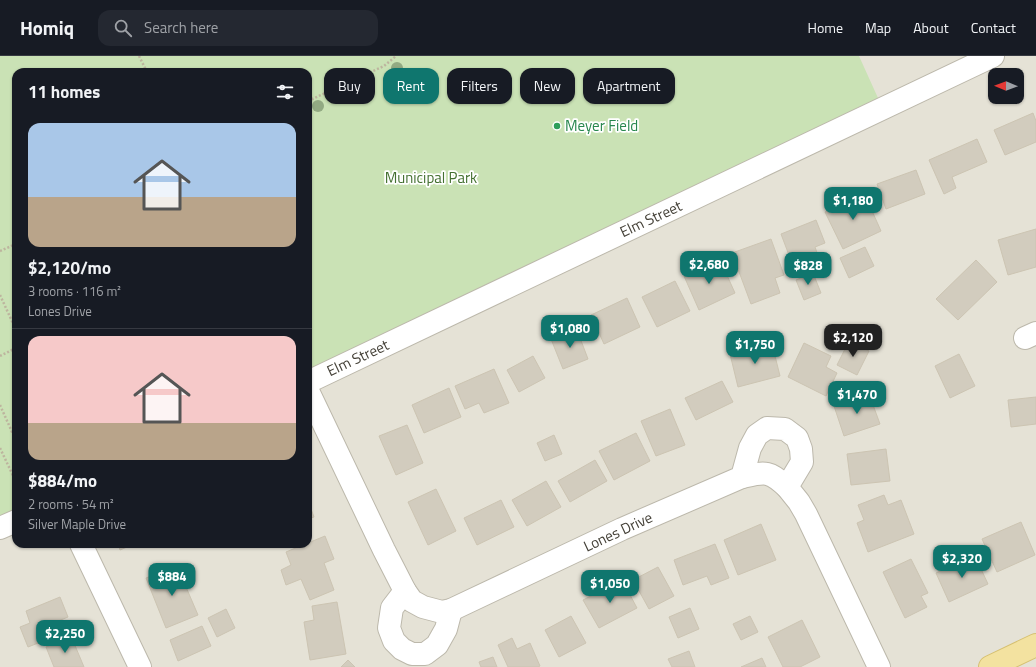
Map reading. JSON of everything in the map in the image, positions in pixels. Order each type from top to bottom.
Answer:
[{"type":"main road","points":[[990,667],[1036,645]]},
{"type":"street","name":"Elm Street","points":[[312,380],[993,56]]},
{"type":"street","name":"Lones Drive","points":[[312,399],[405,591],[412,601],[422,607],[442,612],[451,610],[622,530],[742,477],[762,473],[772,475],[781,481],[799,502],[879,667]]},
{"type":"street","points":[[742,477],[750,448],[757,435],[767,428],[785,429],[797,438],[802,449],[802,462],[787,487]]},
{"type":"street","points":[[0,528],[12,523]]},
{"type":"street","points":[[83,548],[140,667]]},
{"type":"street","points":[[405,591],[392,608],[389,628],[394,641],[402,649],[412,654],[425,654],[437,646],[446,629],[451,610]]},
{"type":"path","points":[[140,56],[145,68]]},
{"type":"path","points":[[312,99],[384,66],[396,56]]},
{"type":"path","points":[[0,251],[12,246]]},
{"type":"path","points":[[0,295],[12,321]]},
{"type":"path","points":[[0,356],[12,350]]},
{"type":"path","points":[[0,405],[12,431]]},
{"type":"path","points":[[0,448],[12,474]]},
{"type":"shaded area","points":[[0,56],[1036,56],[1036,667],[0,667]]},
{"type":"green space","name":"Municipal Park","points":[[0,56],[859,56],[878,98],[312,372],[312,68],[12,68],[12,517],[0,523]]},
{"type":"building","points":[[1033,113],[1036,121],[1036,142],[1005,155],[994,130]]},
{"type":"building","points":[[977,139],[987,162],[952,177],[956,188],[944,194],[929,160]]},
{"type":"building","points":[[916,170],[925,194],[886,209],[877,184]]},
{"type":"building","points":[[864,193],[881,231],[843,249],[825,212]]},
{"type":"building","points":[[816,220],[825,243],[815,247],[820,261],[795,271],[781,234]]},
{"type":"building","points":[[1036,229],[1036,267],[1008,275],[998,240]]},
{"type":"building","points":[[771,239],[784,275],[775,278],[780,293],[751,304],[732,253]]},
{"type":"building","points":[[865,247],[874,266],[849,278],[840,258]]},
{"type":"building","points":[[720,260],[735,293],[699,310],[684,276]]},
{"type":"building","points":[[976,260],[997,282],[958,320],[936,299]]},
{"type":"building","points":[[813,273],[821,293],[804,300],[796,280]]},
{"type":"building","points":[[675,281],[690,311],[657,327],[642,297]]},
{"type":"building","points":[[627,298],[640,327],[604,344],[591,315]]},
{"type":"building","points":[[577,330],[588,359],[563,369],[551,339]]},
{"type":"building","points":[[849,341],[869,351],[857,375],[837,365]]},
{"type":"building","points":[[804,343],[831,356],[826,367],[837,373],[826,396],[788,377]]},
{"type":"building","points":[[772,344],[780,376],[738,387],[730,354]]},
{"type":"building","points":[[959,354],[975,386],[950,398],[935,366]]},
{"type":"building","points":[[533,356],[545,378],[519,392],[507,370]]},
{"type":"building","points":[[494,369],[509,403],[484,413],[479,403],[465,409],[455,386]]},
{"type":"building","points":[[722,381],[733,402],[696,420],[685,398]]},
{"type":"building","points":[[449,388],[461,417],[424,433],[412,405]]},
{"type":"building","points":[[869,394],[880,424],[844,436],[834,406]]},
{"type":"building","points":[[1036,397],[1036,424],[1011,427],[1008,400]]},
{"type":"building","points":[[670,409],[685,445],[656,456],[641,421]]},
{"type":"building","points":[[407,425],[423,463],[396,475],[379,436]]},
{"type":"building","points":[[636,433],[650,461],[614,480],[599,451]]},
{"type":"building","points":[[554,435],[562,454],[545,461],[537,443]]},
{"type":"building","points":[[886,449],[890,481],[851,485],[847,454]]},
{"type":"building","points":[[595,460],[607,481],[570,502],[558,481]]},
{"type":"building","points":[[546,481],[561,507],[527,526],[512,500]]},
{"type":"building","points":[[436,489],[456,531],[428,545],[408,502]]},
{"type":"building","points":[[884,495],[888,505],[901,500],[914,534],[868,552],[857,523],[864,520],[858,505]]},
{"type":"building","points":[[501,500],[514,527],[477,545],[464,518]]},
{"type":"building","points":[[1021,522],[1035,555],[997,572],[982,539]]},
{"type":"building","points":[[761,524],[776,560],[738,575],[724,540]]},
{"type":"building","points":[[325,536],[334,559],[324,563],[334,590],[310,600],[301,579],[286,585],[281,570],[291,565],[286,552],[296,548],[312,548],[312,541]]},
{"type":"building","points":[[715,544],[729,578],[711,585],[707,576],[683,585],[674,560]]},
{"type":"building","points":[[975,556],[988,584],[949,602],[936,573]]},
{"type":"building","points":[[911,559],[928,593],[921,596],[927,607],[905,618],[883,572]]},
{"type":"building","points":[[177,566],[198,615],[166,628],[146,578]]},
{"type":"building","points":[[658,567],[674,596],[649,609],[633,580]]},
{"type":"building","points":[[622,580],[637,608],[599,628],[583,600]]},
{"type":"building","points":[[60,597],[68,617],[46,626],[51,638],[28,647],[20,627],[30,623],[26,611]]},
{"type":"building","points":[[337,602],[346,654],[310,660],[304,622],[314,620],[312,606]]},
{"type":"building","points":[[690,608],[699,629],[678,638],[669,617]]},
{"type":"building","points":[[226,609],[235,628],[217,637],[208,618]]},
{"type":"building","points":[[571,616],[586,643],[559,657],[545,630]]},
{"type":"building","points":[[750,616],[758,632],[741,640],[733,624]]},
{"type":"building","points":[[802,620],[820,657],[800,667],[783,667],[768,637]]},
{"type":"building","points":[[202,626],[211,646],[178,661],[170,640]]},
{"type":"building","points":[[71,636],[84,667],[54,667],[46,647]]},
{"type":"building","points":[[512,638],[517,649],[530,643],[540,666],[508,667],[498,645]]},
{"type":"building","points":[[689,651],[695,667],[672,667],[668,659]]},
{"type":"building","points":[[493,657],[497,667],[481,667],[479,662]]},
{"type":"building","points":[[762,658],[766,667],[741,667]]},
{"type":"building","points":[[348,660],[355,667],[341,667]]},
{"type":"place","name":"Meyer Field","points":[[557,126]]}]
